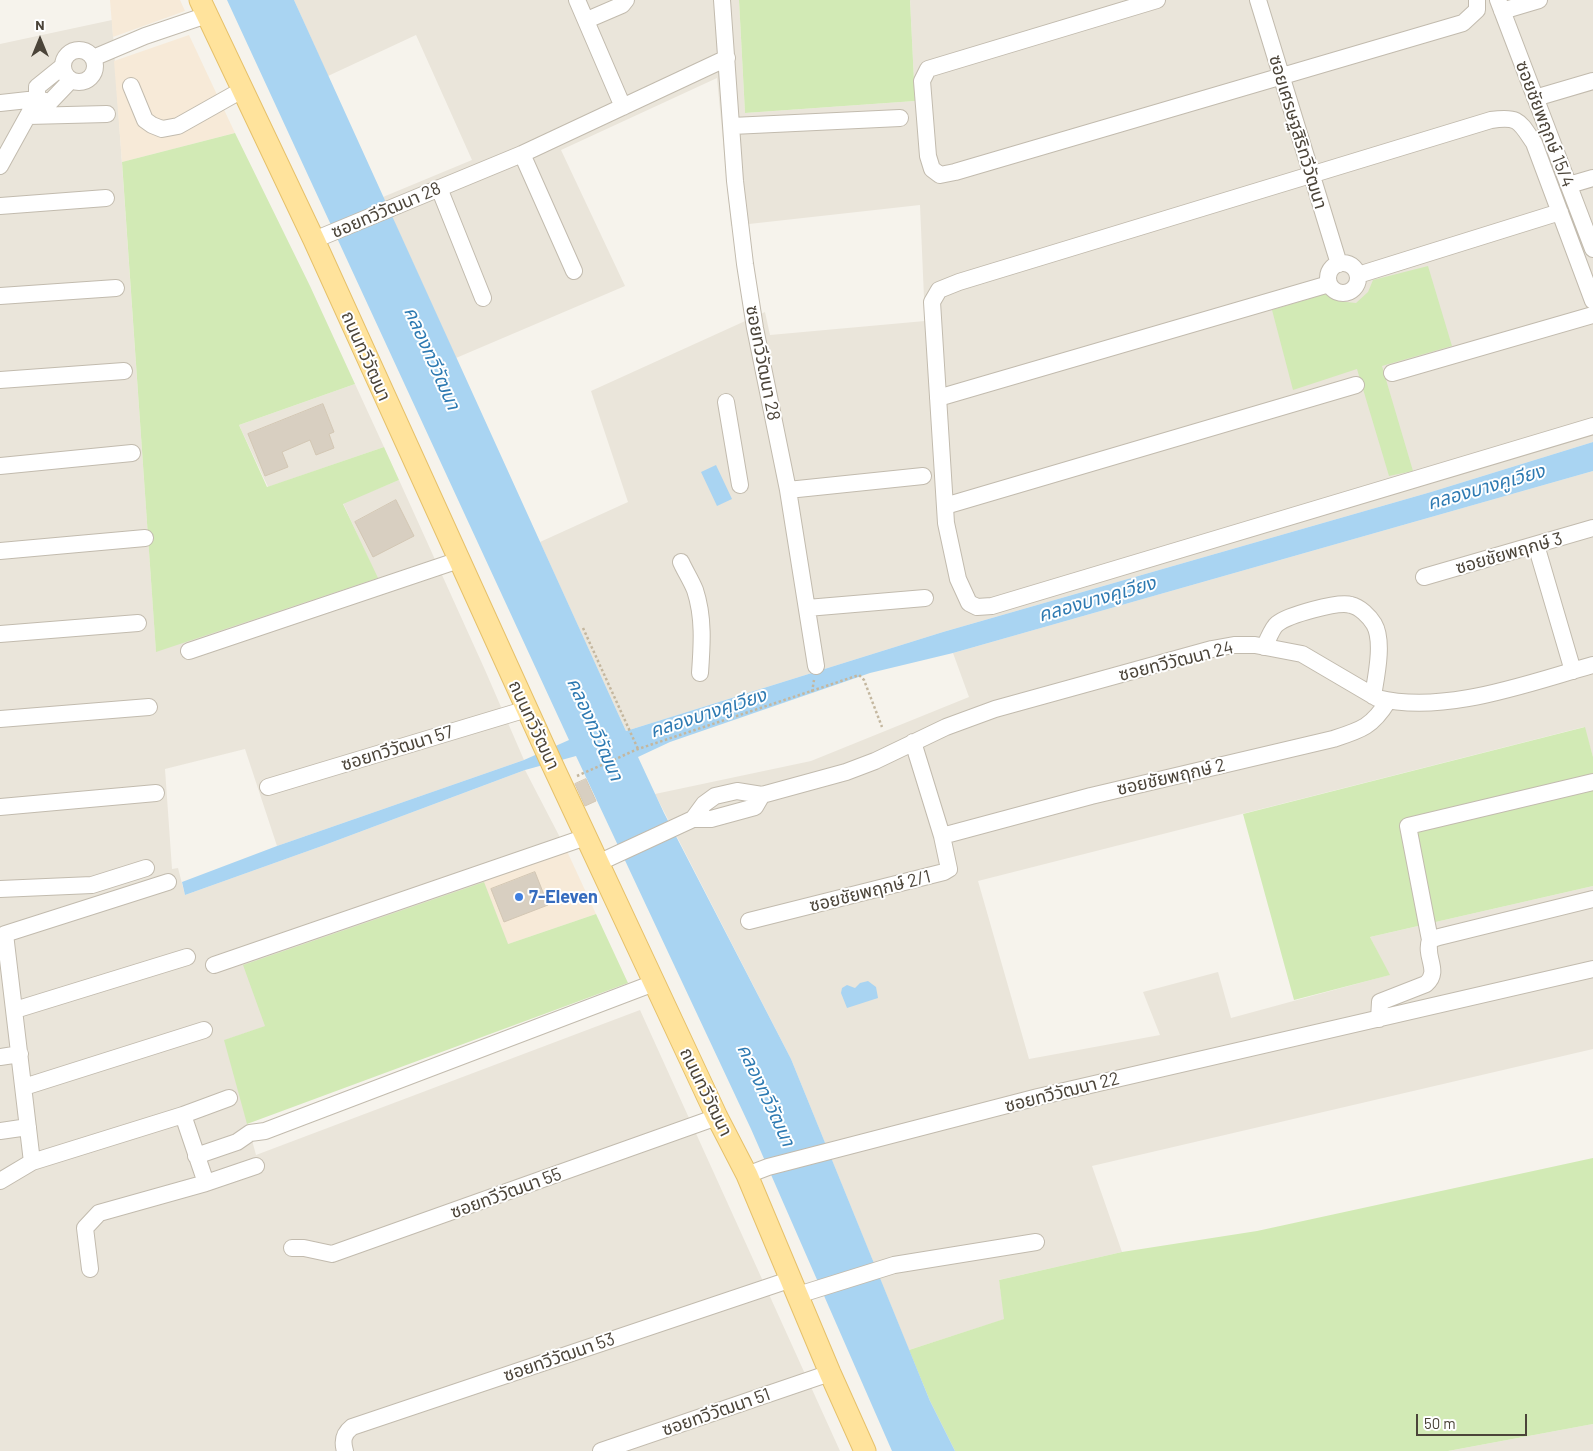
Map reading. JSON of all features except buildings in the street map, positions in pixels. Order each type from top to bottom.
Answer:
[{"type":"main road","name":"ถนนทวีวัฒนา","points":[[204,7],[314,240],[543,745],[717,1117],[748,1175],[865,1451]]},
{"type":"street","points":[[577,0],[623,106]]},
{"type":"street","points":[[587,20],[622,5],[626,0]]},
{"type":"street","name":"ซอยทวีวัฒนา 28","points":[[722,0],[735,181],[745,264],[757,337],[788,490],[816,666]]},
{"type":"street","points":[[1157,0],[928,69],[922,81],[928,156],[932,169],[940,175],[955,172],[1463,24],[1477,10],[1477,0]]},
{"type":"street","name":"ซอยเศรษฐสิริทวีวัฒนา","points":[[1258,0],[1338,264]]},
{"type":"street","points":[[1500,6],[1539,0]]},
{"type":"street","name":"ซอยชัยพฤกษ์ 15/4","points":[[1500,6],[1593,249]]},
{"type":"street","points":[[93,58],[145,36],[204,7]]},
{"type":"street","points":[[74,50],[85,51],[93,58],[95,66],[90,77],[83,81],[67,73],[66,56],[74,50]]},
{"type":"street","name":"ซอยทวีวัฒนา 28","points":[[314,240],[522,154],[727,58]]},
{"type":"street","points":[[0,166],[37,100],[37,87],[67,73]]},
{"type":"street","points":[[1536,98],[1593,81]]},
{"type":"street","points":[[131,86],[145,120],[162,129],[178,126],[242,90]]},
{"type":"street","points":[[0,103],[37,100]]},
{"type":"street","points":[[28,116],[106,114]]},
{"type":"street","points":[[1593,301],[1534,143],[1520,122],[1509,117],[1491,120],[959,282],[939,290],[932,302],[946,523],[958,579],[969,603],[978,607],[992,606],[1593,426]]},
{"type":"street","points":[[732,126],[900,118]]},
{"type":"street","points":[[522,154],[574,271]]},
{"type":"street","points":[[1568,184],[1593,178]]},
{"type":"street","points":[[439,188],[483,298]]},
{"type":"street","points":[[0,206],[106,198]]},
{"type":"street","points":[[1358,275],[1560,212]]},
{"type":"street","points":[[1344,263],[1353,266],[1358,275],[1357,285],[1354,289],[1345,293],[1335,291],[1329,284],[1328,279],[1331,269],[1338,264],[1344,263]]},
{"type":"street","points":[[938,398],[1329,284]]},
{"type":"street","points":[[0,296],[116,288]]},
{"type":"street","points":[[1392,373],[1593,315]]},
{"type":"street","points":[[0,380],[124,371]]},
{"type":"street","points":[[945,506],[1356,385]]},
{"type":"street","points":[[726,402],[740,485]]},
{"type":"street","points":[[0,466],[132,453]]},
{"type":"street","points":[[788,490],[923,476]]},
{"type":"street","name":"ซอยชัยพฤกษ์ 3","points":[[1424,578],[1593,528]]},
{"type":"street","points":[[0,550],[145,538]]},
{"type":"street","points":[[1536,545],[1573,671]]},
{"type":"street","points":[[189,651],[459,560]]},
{"type":"street","points":[[681,562],[694,590],[700,616],[702,637],[700,673]]},
{"type":"street","points":[[807,608],[925,598]]},
{"type":"street","points":[[1264,647],[1276,624],[1332,604],[1351,604],[1365,612],[1375,625],[1381,698]]},
{"type":"street","points":[[0,634],[138,623]]},
{"type":"street","name":"ซอยทวีวัฒนา 24","points":[[598,863],[677,825],[693,819],[711,819],[755,807],[762,795],[846,772],[946,727],[995,709],[1202,651],[1234,645],[1264,647],[1302,654],[1381,698],[1413,702],[1456,699],[1498,692],[1593,665]]},
{"type":"street","name":"ซอยชัยพฤกษ์ 2","points":[[942,836],[1090,796],[1332,739],[1358,731],[1372,723],[1380,714],[1381,698]]},
{"type":"street","points":[[0,719],[149,707]]},
{"type":"street","name":"ซอยทวีวัฒนา 57","points":[[268,787],[527,709]]},
{"type":"street","name":"ซอยชัยพฤกษ์ 2/1","points":[[749,922],[949,870],[942,836],[913,742]]},
{"type":"street","points":[[1379,1018],[1380,1002],[1426,984],[1433,972],[1427,948],[1430,940],[1408,826],[1593,782]]},
{"type":"street","points":[[0,808],[156,793]]},
{"type":"street","points":[[214,965],[586,837]]},
{"type":"street","points":[[0,889],[92,885],[146,868]]},
{"type":"street","points":[[32,1162],[14,1010],[5,978],[5,934],[168,882]]},
{"type":"street","points":[[1430,940],[1593,899]]},
{"type":"street","points":[[14,1010],[187,958]]},
{"type":"street","name":"ซอยทวีวัฒนา 22","points":[[748,1175],[768,1167],[1038,1097],[1593,969]]},
{"type":"street","points":[[196,1156],[237,1142],[252,1142],[265,1131],[654,983]]},
{"type":"street","points":[[24,1087],[204,1030]]},
{"type":"street","points":[[0,1057],[20,1054]]},
{"type":"street","points":[[0,1181],[32,1162],[183,1115],[229,1098]]},
{"type":"street","points":[[183,1115],[206,1183]]},
{"type":"street","name":"ซอยทวีวัฒนา 55","points":[[292,1248],[304,1248],[332,1254],[717,1117]]},
{"type":"street","points":[[0,1131],[28,1127]]},
{"type":"street","points":[[90,1269],[85,1228],[99,1213],[206,1183],[256,1166]]},
{"type":"street","name":"ซอยทวีวัฒนา 53","points":[[344,1451],[343,1439],[352,1427],[795,1287],[818,1288],[894,1265],[1036,1242]]},
{"type":"street","name":"ซอยทวีวัฒนา 51","points":[[601,1451],[830,1372]]},
{"type":"path","points":[[583,628],[637,749]]},
{"type":"path","points":[[577,776],[637,749],[859,675],[864,680],[882,727]]},
{"type":"shaded area","points":[[110,0],[180,0],[185,11],[113,37]]},
{"type":"shaded area","points":[[294,0],[739,0],[745,113],[915,101],[910,0],[1593,0],[1593,442],[1431,492],[943,632],[626,731],[540,542],[628,502],[591,391],[765,312],[770,335],[925,321],[920,205],[731,226],[717,78],[561,150],[625,286],[456,358],[383,197],[472,160],[416,35],[328,76]]},
{"type":"shaded area","points":[[112,20],[156,651],[377,578],[343,503],[399,480],[524,760],[277,846],[245,749],[165,769],[172,869],[178,868],[185,895],[525,770],[566,849],[508,944],[225,1040],[256,1155],[640,1010],[840,1451],[0,1451],[0,44]]},
{"type":"shaded area","points":[[189,35],[235,133],[122,162],[114,61]]},
{"type":"shaded area","points":[[355,384],[384,447],[268,487],[239,425]]},
{"type":"shaded area","points":[[1593,471],[1593,757],[1584,727],[978,881],[1029,1059],[1160,1035],[1143,992],[1218,972],[1231,1018],[1389,975],[1370,937],[1593,886],[1593,1049],[1092,1166],[1122,1252],[999,1280],[1005,1319],[909,1350],[791,1059],[655,794],[811,761],[969,697],[953,653]]},
{"type":"shaded area","points":[[566,849],[596,914],[508,944],[484,882]]},
{"type":"shaded area","points":[[1593,1424],[1593,1451],[1448,1451]]},
{"type":"green space","points":[[739,0],[910,0],[915,101],[745,113]]},
{"type":"green space","points":[[235,133],[310,286],[355,384],[239,425],[267,487],[384,447],[399,480],[343,504],[378,578],[156,652],[122,162]]},
{"type":"green space","points":[[1428,266],[1452,346],[1382,366],[1413,471],[1389,476],[1357,369],[1293,390],[1272,310],[1325,294],[1337,301],[1356,303],[1368,292],[1373,280]]},
{"type":"green space","points":[[1585,727],[1593,757],[1593,886],[1370,937],[1390,975],[1294,1000],[1243,814]]},
{"type":"green space","points":[[484,882],[508,944],[596,914],[628,983],[247,1124],[224,1040],[265,1026],[243,965]]},
{"type":"green space","points":[[1593,1158],[1593,1424],[1448,1451],[955,1451],[930,1401],[909,1350],[1004,1319],[999,1280],[1122,1252],[1257,1231]]},
{"type":"water","points":[[227,0],[294,0],[626,731],[943,632],[1431,492],[1593,442],[1593,471],[953,653],[870,673],[670,742],[638,757],[664,813],[791,1059],[930,1401],[955,1451],[892,1451],[751,1129],[576,756],[525,770],[185,895],[182,882],[277,846],[524,760],[569,740]]},
{"type":"water","points":[[716,465],[732,499],[717,506],[701,472]]},
{"type":"water","points":[[868,981],[876,987],[878,998],[847,1008],[841,993],[842,988],[847,985],[855,988],[860,983]]},
{"type":"place","name":"7-Eleven","points":[[519,897]]},
{"type":"water label","name":"คลองทวีวัฒนา","points":[[432,358]]},
{"type":"water label","name":"คลองบางคูเวียง","points":[[1486,487]]},
{"type":"water label","name":"คลองบางคูเวียง","points":[[1097,599]]},
{"type":"water label","name":"คลองบางคูเวียง","points":[[708,713]]},
{"type":"water label","name":"คลองทวีวัฒนา","points":[[595,729]]},
{"type":"water label","name":"คลองทวีวัฒนา","points":[[766,1095]]}]
